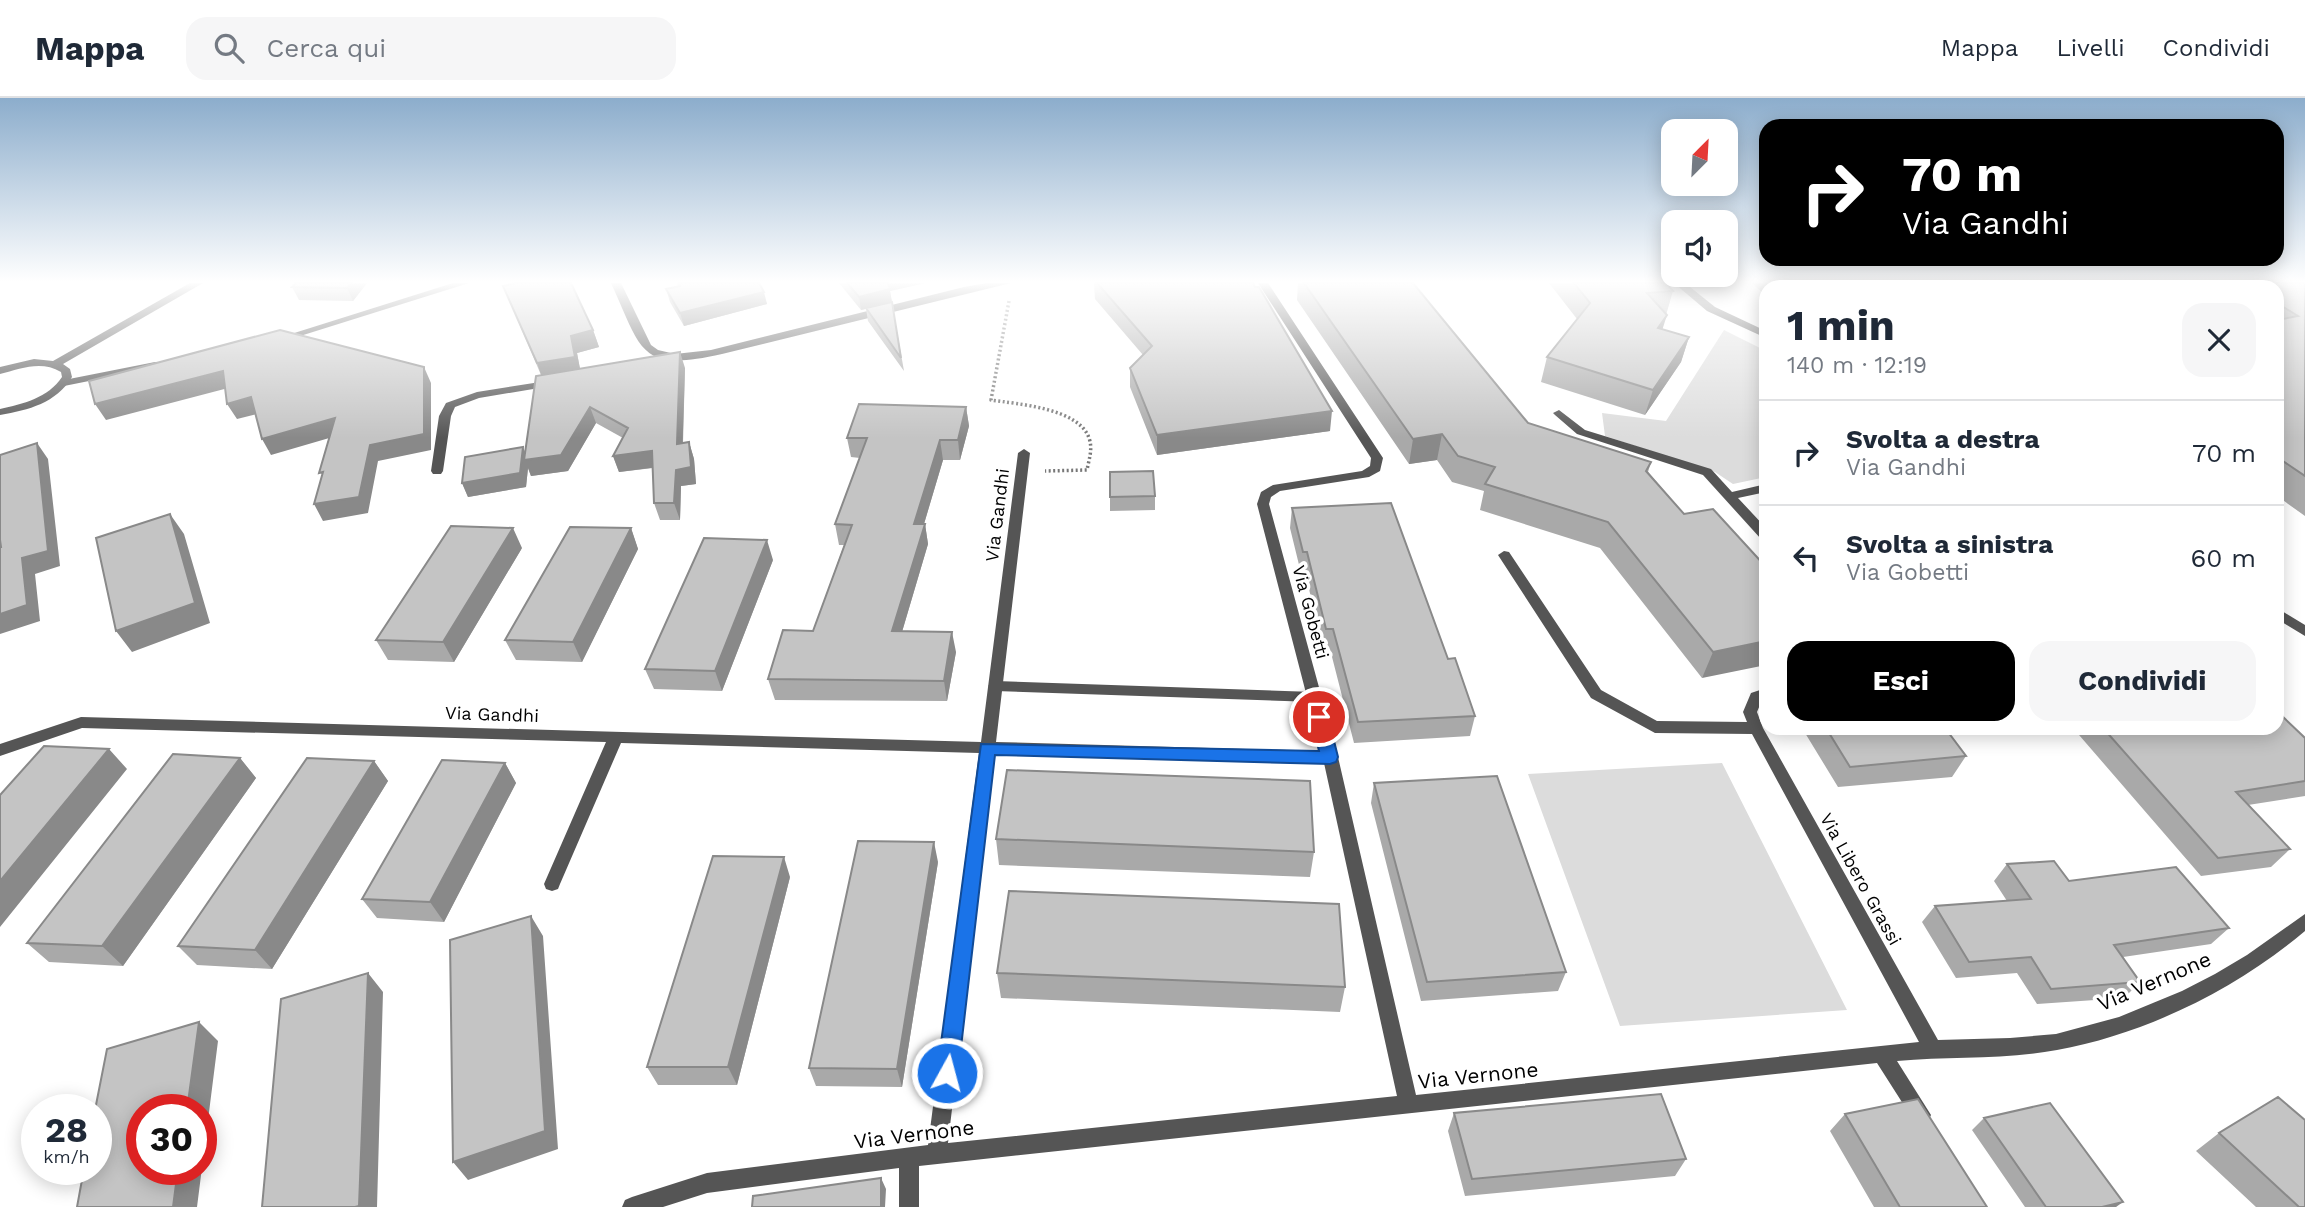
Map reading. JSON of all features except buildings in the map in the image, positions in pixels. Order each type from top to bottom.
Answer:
[{"type":"street","points":[[0,371],[33,363],[55,364],[107,335]]},
{"type":"street","points":[[263,344],[291,335]]},
{"type":"street","points":[[641,335],[648,348],[663,356],[703,355],[784,335]]},
{"type":"street","name":"Via Gobetti","points":[[1297,335],[1377,458],[1376,468],[1365,474],[1277,488],[1265,495],[1263,505],[1330,757],[1409,1106]]},
{"type":"street","points":[[651,369],[663,356]]},
{"type":"street","points":[[0,412],[37,401],[64,383],[170,362]]},
{"type":"street","points":[[55,364],[66,372],[64,383]]},
{"type":"street","points":[[437,471],[445,416],[450,405],[477,395],[571,381]]},
{"type":"street","points":[[1559,413],[1581,432],[1707,472],[1759,528]]},
{"type":"street","name":"Via Gandhi","points":[[937,1154],[1024,453]]},
{"type":"street","points":[[1729,496],[1759,490]]},
{"type":"street","points":[[1504,555],[1596,694],[1655,727],[1756,728],[1750,712],[1759,696]]},
{"type":"street","points":[[2284,617],[2305,631]]},
{"type":"street","points":[[995,686],[1314,697]]},
{"type":"street","name":"Via Gandhi","points":[[0,750],[81,722],[1330,757]]},
{"type":"street","name":"Via Libero Grassi","points":[[1756,728],[1759,733]]},
{"type":"street","name":"Via Libero Grassi","points":[[1760,735],[1933,1049]]},
{"type":"street","points":[[552,884],[616,737]]},
{"type":"street","name":"Via Vernone","points":[[632,1207],[707,1183],[909,1157],[1933,1049],[2057,1042],[2127,1022],[2195,992],[2245,965],[2288,937],[2305,921]]},
{"type":"street","points":[[1882,1055],[1934,1137]]},
{"type":"street","points":[[909,1157],[909,1207]]},
{"type":"path","points":[[1003,335],[991,401],[1060,412],[1082,426],[1092,446],[1087,470],[1021,471]]},
{"type":"shaded area","points":[[1721,335],[1734,335],[1759,348],[1759,478],[1733,484],[1715,472],[1605,436],[1602,413],[1666,421]]},
{"type":"shaded area","points":[[1722,763],[1847,1010],[1620,1026],[1528,774]]},
{"type":"route","points":[[947,1073],[987,748],[1330,757],[1319,717]]}]
